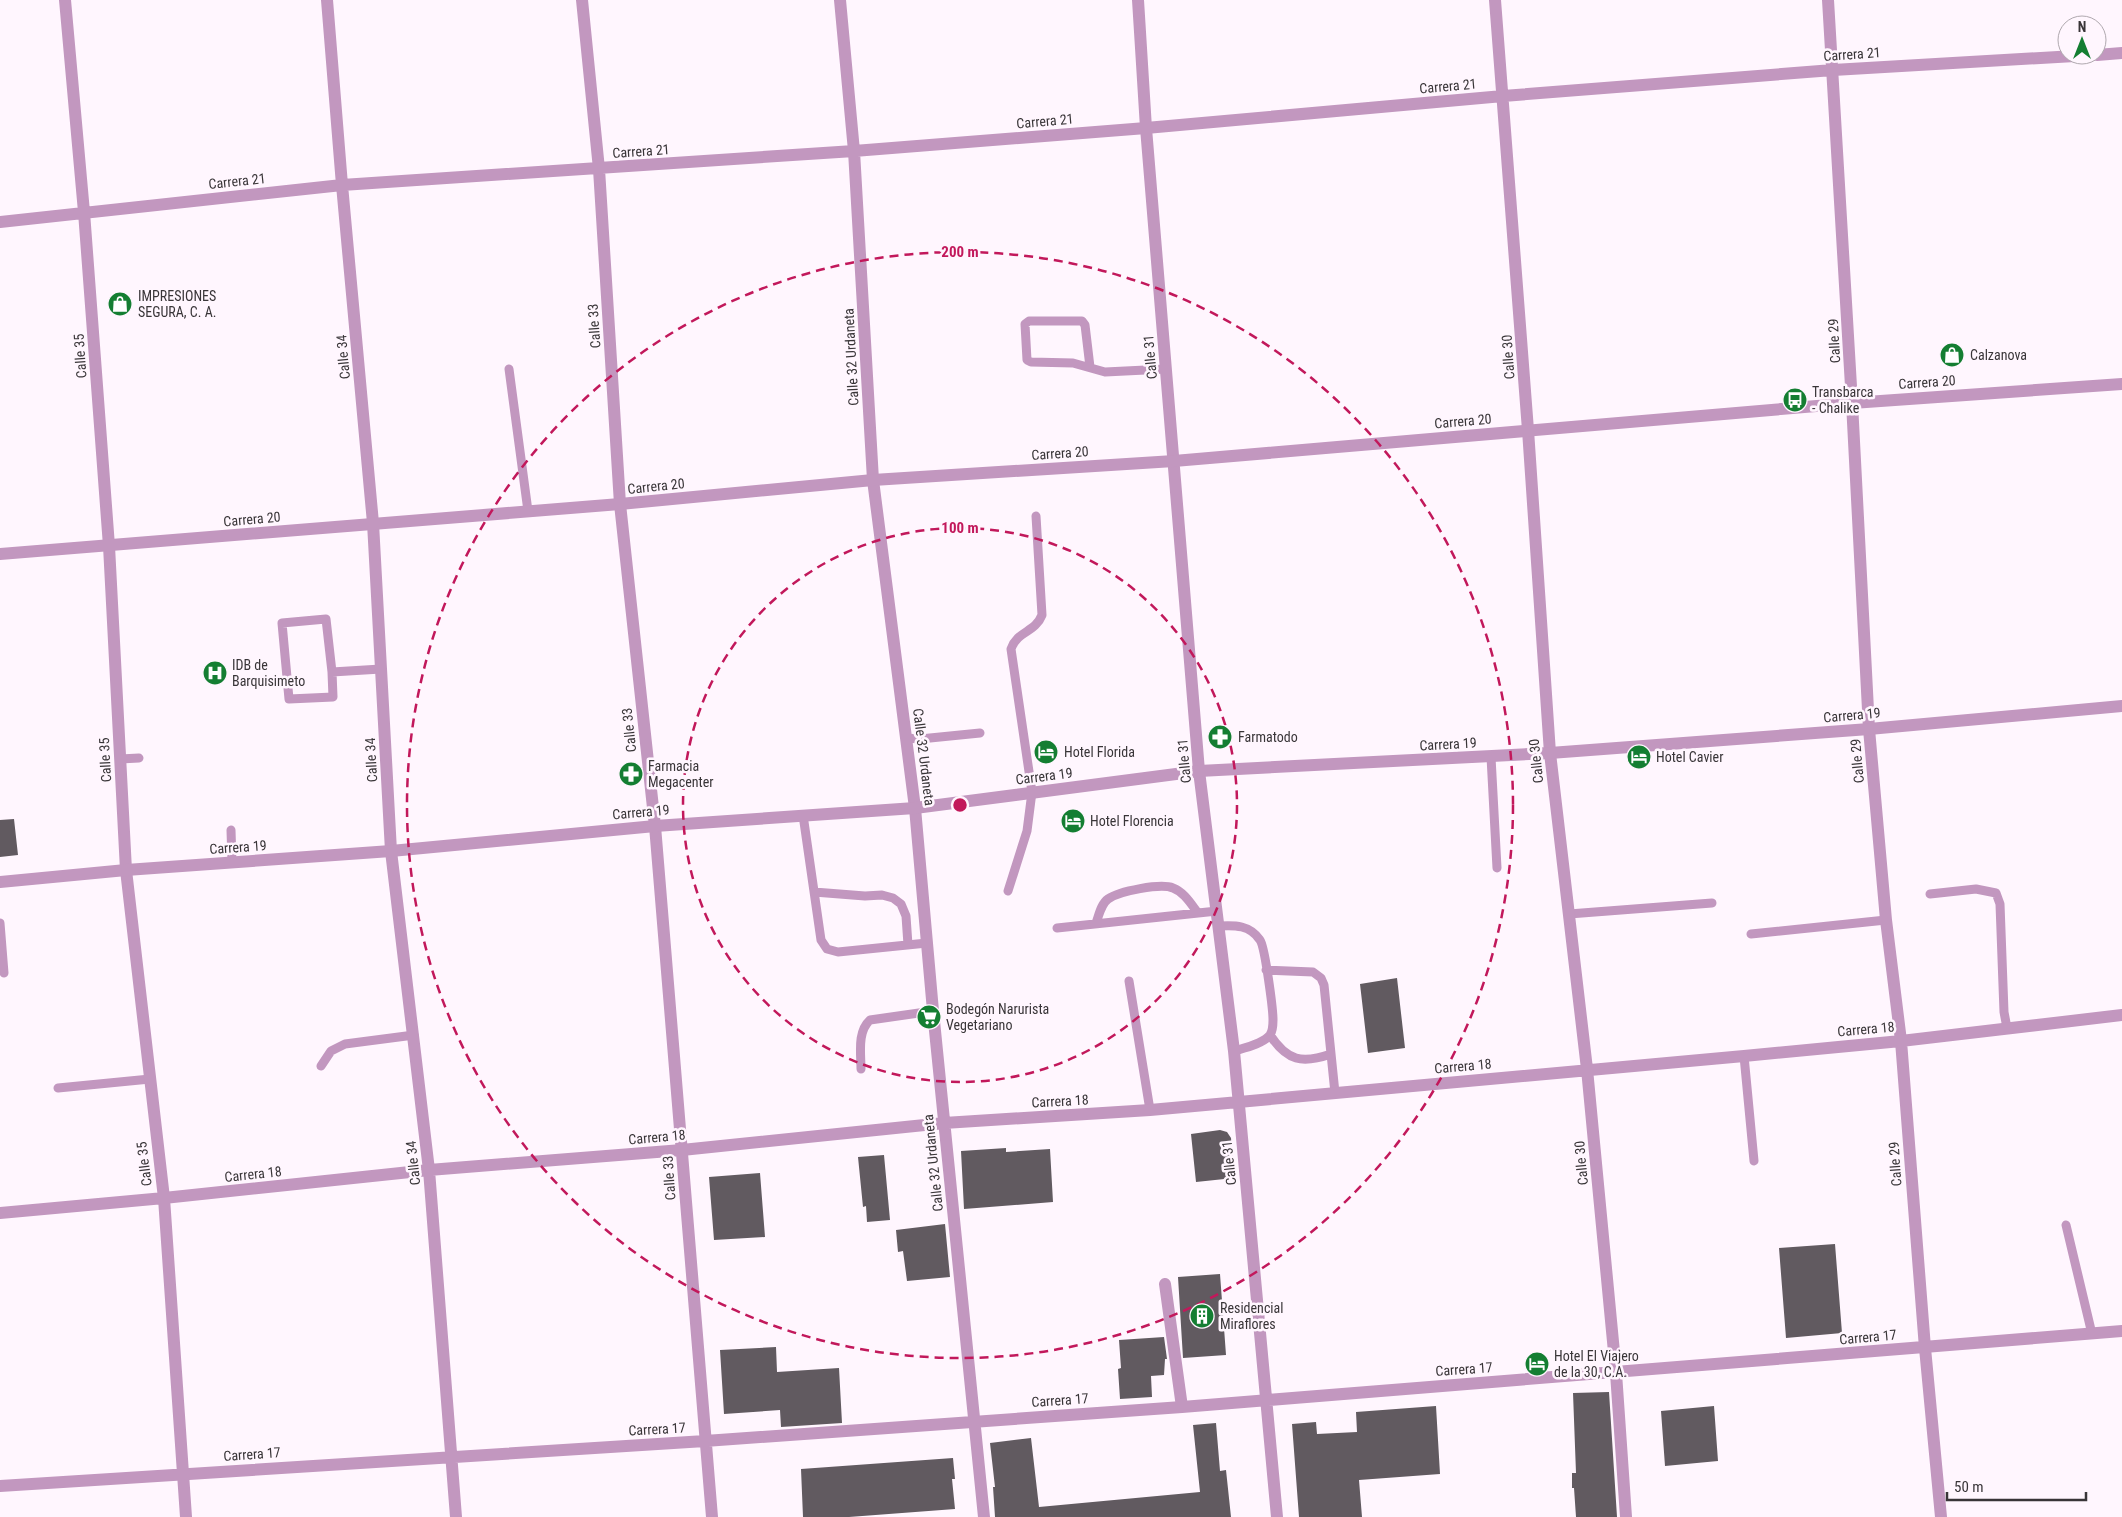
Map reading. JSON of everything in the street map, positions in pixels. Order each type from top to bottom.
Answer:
[{"type":"street","name":"Calle 35","points":[[65,0],[84,212],[109,546],[126,870],[164,1198],[186,1517]]},
{"type":"street","name":"Calle 34","points":[[327,0],[373,523],[391,851],[429,1170],[456,1517]]},
{"type":"street","name":"Calle 33","points":[[582,0],[599,169],[620,504],[655,826],[712,1517]]},
{"type":"street","name":"Calle 32 Urdaneta","points":[[840,0],[854,151],[873,480],[915,808],[933,1011],[984,1517]]},
{"type":"street","name":"Calle 31","points":[[1138,0],[1146,128],[1199,771],[1234,1051],[1268,1400],[1277,1517]]},
{"type":"street","name":"Calle 30","points":[[1495,0],[1528,430],[1550,754],[1588,1069],[1616,1373],[1626,1517]]},
{"type":"street","name":"Calle 29","points":[[1828,0],[1869,729],[1886,920],[1901,1041],[1925,1348],[1941,1517]]},
{"type":"street","points":[[2107,54],[2122,53]]},
{"type":"street","name":"Carrera 21","points":[[0,222],[342,185],[854,151],[1833,70],[2057,57]]},
{"type":"street","name":"Carrera 20","points":[[0,554],[620,504],[873,480],[1174,461],[1852,403],[2122,384]]},
{"type":"street","name":"Carrera 19","points":[[0,882],[126,870],[391,851],[655,826],[915,808],[1199,771],[1550,754],[1869,729],[2122,706]]},
{"type":"street","name":"Carrera 18","points":[[0,1213],[429,1170],[682,1150],[944,1123],[1150,1110],[1744,1056],[1901,1041],[2122,1015]]},
{"type":"street","points":[[1165,1284],[1182,1407]]},
{"type":"street","name":"Carrera 17","points":[[0,1486],[450,1456],[705,1442],[1182,1407],[2122,1332]]},
{"type":"lane","points":[[1090,367],[1085,325],[1082,321],[1029,321],[1026,324],[1027,360],[1036,363],[1073,363],[1105,372],[1166,368]]},
{"type":"lane","points":[[509,369],[528,511]]},
{"type":"lane","points":[[1008,891],[1027,831],[1032,792],[1011,649],[1018,637],[1036,626],[1042,614],[1036,516]]},
{"type":"lane","points":[[326,618],[332,672],[333,698],[288,699],[282,622],[326,618]]},
{"type":"lane","points":[[332,672],[381,669]]},
{"type":"lane","points":[[906,738],[920,739],[980,733]]},
{"type":"lane","points":[[1491,756],[1497,868]]},
{"type":"lane","points":[[120,759],[139,758]]},
{"type":"lane","points":[[803,815],[821,940],[828,949],[838,952],[927,943]]},
{"type":"lane","points":[[231,830],[232,863]]},
{"type":"lane","points":[[1096,923],[1102,906],[1108,899],[1150,887],[1173,888],[1185,896],[1198,913]]},
{"type":"lane","points":[[1930,894],[1976,889],[1996,893],[2000,904],[2004,1012],[2007,1028]]},
{"type":"lane","points":[[814,892],[893,898],[901,904],[906,916],[908,945]]},
{"type":"lane","points":[[1569,914],[1712,903]]},
{"type":"lane","points":[[1057,928],[1217,911]]},
{"type":"lane","points":[[1751,934],[1886,920]]},
{"type":"lane","points":[[0,923],[4,973]]},
{"type":"lane","points":[[1219,926],[1238,925],[1250,930],[1262,941],[1273,1022],[1270,1035],[1264,1040],[1234,1051]]},
{"type":"lane","points":[[1266,970],[1313,972],[1321,978],[1324,985],[1336,1093]]},
{"type":"lane","points":[[1129,981],[1150,1110]]},
{"type":"lane","points":[[861,1069],[861,1042],[864,1026],[870,1020],[933,1011]]},
{"type":"lane","points":[[321,1066],[331,1051],[345,1044],[414,1035]]},
{"type":"lane","points":[[1270,1035],[1278,1047],[1298,1059],[1314,1060],[1331,1054]]},
{"type":"lane","points":[[1744,1056],[1754,1161]]},
{"type":"lane","points":[[58,1088],[150,1079]]},
{"type":"lane","points":[[2066,1225],[2092,1334]]},
{"type":"building","points":[[14,819],[18,855],[0,857],[0,820]]},
{"type":"building","points":[[1397,978],[1405,1048],[1368,1053],[1360,984]]},
{"type":"building","points":[[1220,1130],[1227,1132],[1231,1138],[1234,1178],[1196,1182],[1191,1134]]},
{"type":"building","points":[[1006,1148],[1006,1152],[1050,1149],[1053,1202],[964,1209],[961,1151]]},
{"type":"building","points":[[884,1155],[890,1220],[867,1222],[866,1206],[863,1207],[858,1157]]},
{"type":"building","points":[[760,1173],[765,1237],[714,1240],[709,1177]]},
{"type":"building","points":[[945,1224],[950,1277],[907,1281],[903,1251],[898,1252],[896,1230]]},
{"type":"building","points":[[1835,1244],[1842,1333],[1786,1338],[1779,1248]]},
{"type":"building","name":"Residencial Miraflores","points":[[1220,1274],[1226,1355],[1183,1358],[1178,1277]]},
{"type":"building","points":[[1164,1337],[1167,1359],[1165,1359],[1164,1375],[1151,1376],[1152,1397],[1120,1399],[1118,1369],[1121,1368],[1119,1340]]},
{"type":"building","points":[[776,1347],[777,1372],[839,1368],[842,1423],[781,1427],[780,1410],[724,1414],[720,1350]]},
{"type":"building","points":[[1609,1392],[1617,1517],[1576,1517],[1574,1488],[1572,1488],[1572,1473],[1576,1473],[1573,1393]]},
{"type":"building","points":[[1436,1406],[1440,1474],[1359,1480],[1362,1517],[1299,1517],[1292,1424],[1316,1422],[1317,1434],[1357,1432],[1356,1412]]},
{"type":"building","points":[[1714,1406],[1718,1461],[1665,1466],[1661,1411]]},
{"type":"building","points":[[1216,1423],[1220,1471],[1226,1470],[1231,1517],[995,1517],[993,1487],[995,1487],[990,1443],[1031,1438],[1039,1507],[1200,1492],[1193,1425]]},
{"type":"building","points":[[953,1458],[955,1479],[952,1479],[955,1509],[849,1517],[803,1517],[801,1469]]},
{"type":"place","name":"IMPRESIONES SEGURA, C. A.","points":[[120,304]]},
{"type":"place","name":"Calzanova","points":[[1952,355]]},
{"type":"place","name":"Transbarca - Chalike","points":[[1795,400]]},
{"type":"place","name":"IDB de Barquisimeto","points":[[215,673]]},
{"type":"place","name":"Farmatodo","points":[[1220,737]]},
{"type":"place","name":"Hotel Florida","points":[[1046,752]]},
{"type":"place","name":"Hotel Cavier","points":[[1639,757]]},
{"type":"place","name":"Farmacia Megacenter","points":[[631,774]]},
{"type":"place","name":"Hotel Florencia","points":[[1073,821]]},
{"type":"place","name":"Bodegón Narurista Vegetariano","points":[[929,1017]]},
{"type":"place","name":"Residencial Miraflores","points":[[1202,1316]]},
{"type":"place","name":"Hotel El Viajero de la 30, C.A.","points":[[1537,1364]]}]
